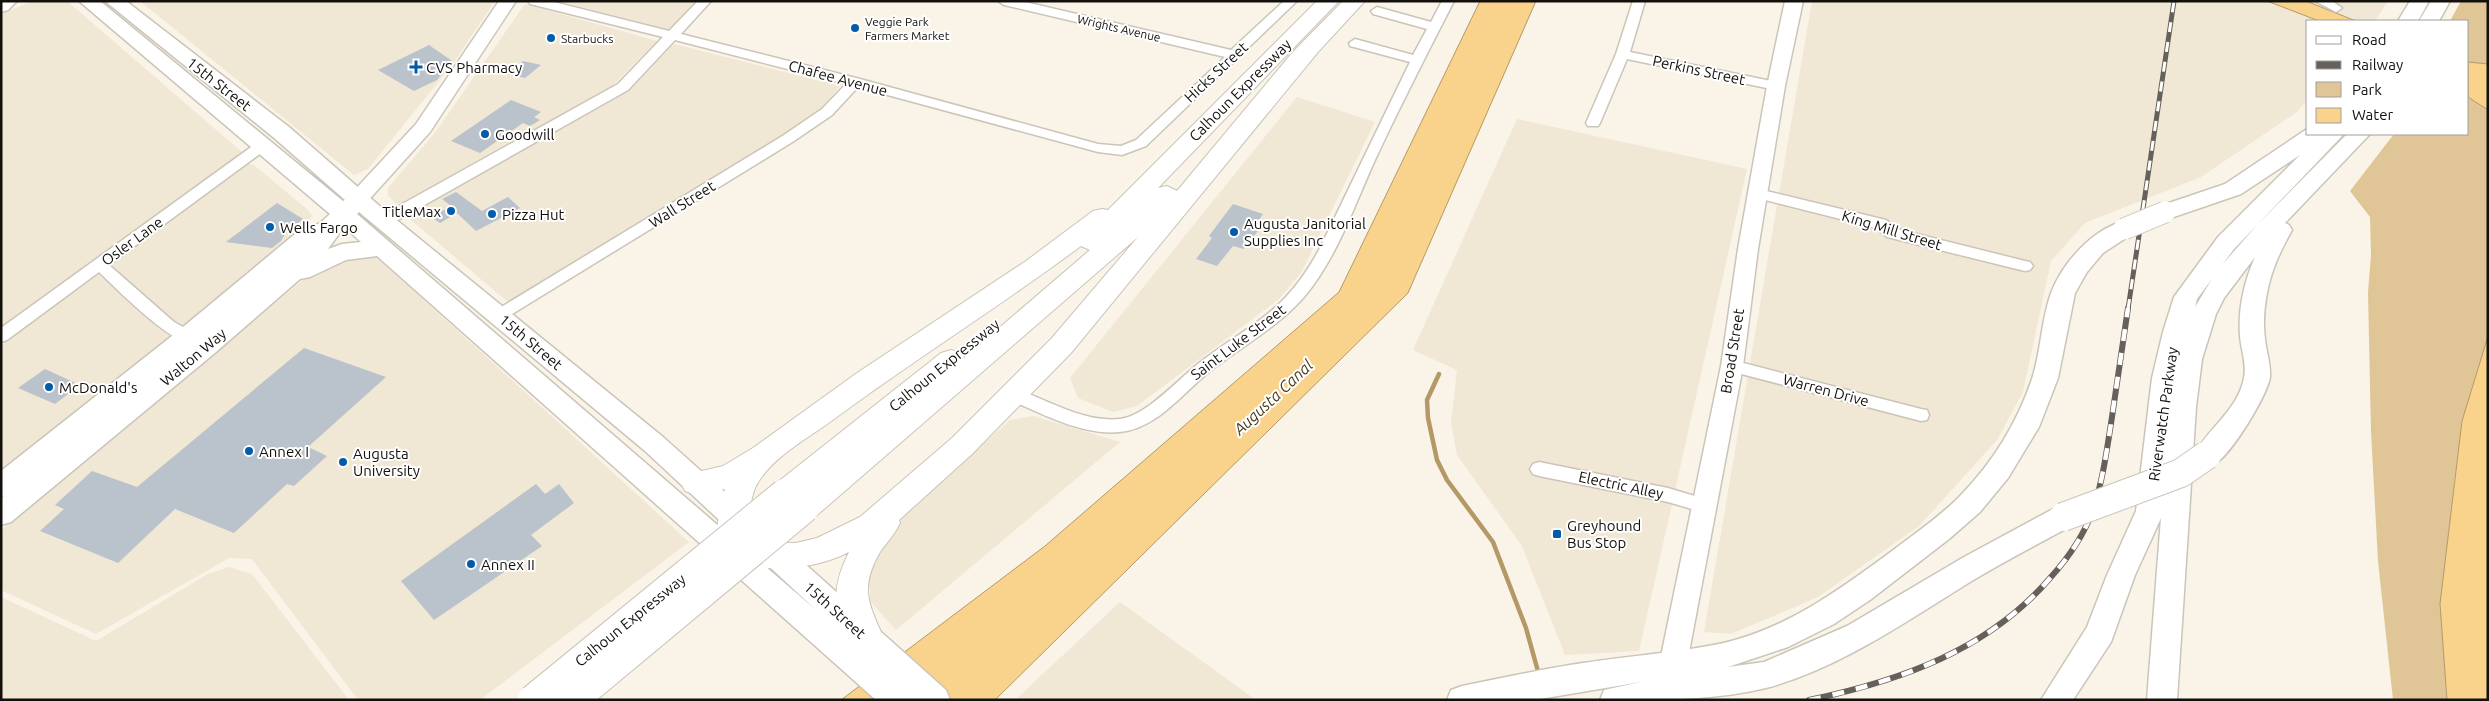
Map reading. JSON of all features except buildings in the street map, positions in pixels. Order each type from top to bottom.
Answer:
[{"type":"highway","name":"Calhoun Expressway","points":[[573,700],[795,500],[1077,257],[1329,1]]},
{"type":"highway","name":"Calhoun Expressway","points":[[533,700],[991,350],[1145,217],[1313,44],[1366,6]]},
{"type":"highway","points":[[763,456],[742,482],[735,518],[732,555],[796,556],[823,550],[871,526],[904,498],[1014,395],[1061,346],[1313,44]]},
{"type":"highway","points":[[696,482],[714,482],[733,475],[763,456],[867,380],[1036,267],[1158,173]]},
{"type":"highway","points":[[870,641],[854,611],[852,591],[856,574],[871,538],[893,515],[904,498]]},
{"type":"main road","points":[[1,6],[8,1]]},
{"type":"main road","name":"15th Street","points":[[88,1],[216,109],[343,207],[384,221],[654,444],[870,641],[898,700]]},
{"type":"main road","name":"15th Street","points":[[114,1],[238,98],[381,248],[732,555],[883,668],[934,700]]},
{"type":"main road","name":"Walton Way","points":[[1,514],[197,342],[303,240],[343,207],[423,128],[508,1]]},
{"type":"main road","name":"Broad Street","points":[[1666,696],[1702,505],[1732,366],[1745,268],[1776,86],[1794,1]]},
{"type":"main road","points":[[1465,699],[1581,678],[1720,657],[1777,638],[1824,615],[1860,591],[1939,531],[1970,504],[1998,470],[2026,427],[2045,378],[2063,293],[2078,267],[2095,247],[2124,229],[2165,212],[2233,189],[2264,171],[2314,135]]},
{"type":"main road","name":"Riverwatch Parkway","points":[[2056,700],[2100,634],[2121,576],[2150,511],[2165,378],[2175,332],[2186,297],[2226,243],[2332,135]]},
{"type":"main road","name":"Riverwatch Parkway","points":[[2162,700],[2187,380],[2199,320],[2230,271],[2269,226],[2358,135]]},
{"type":"main road","points":[[1615,700],[1666,696],[1765,675],[1804,660],[1858,635],[1974,565],[2063,516],[2181,473],[2207,455],[2245,407],[2257,378],[2252,335],[2255,282],[2267,252],[2310,186]]},
{"type":"main road","name":"Walton Way","points":[[1,486],[197,342],[253,306],[314,253],[343,207]]},
{"type":"main road","points":[[253,306],[308,267],[342,252],[381,248]]},
{"type":"street","points":[[1,6],[15,1]]},
{"type":"street","name":"Chafee Avenue","points":[[534,1],[672,34],[1098,148],[1122,151],[1141,143]]},
{"type":"street","points":[[384,221],[623,87],[705,1]]},
{"type":"street","name":"Wrights Avenue","points":[[1004,1],[1234,56]]},
{"type":"street","name":"Hicks Street","points":[[1141,143],[1291,1]]},
{"type":"street","name":"Saint Luke Street","points":[[1014,395],[1046,408],[1090,422],[1121,426],[1152,411],[1208,364],[1283,310],[1300,291],[1327,250],[1395,102],[1448,1]]},
{"type":"street","points":[[1593,123],[1622,54],[1639,1]]},
{"type":"street","points":[[2321,1],[2336,8]]},
{"type":"street","points":[[1366,6],[1434,27]]},
{"type":"street","points":[[1355,43],[1417,60]]},
{"type":"street","name":"Perkins Street","points":[[1622,54],[1776,86]]},
{"type":"street","name":"Wall Street","points":[[499,316],[789,138],[827,112],[855,82]]},
{"type":"street","name":"Osler Lane","points":[[1,336],[263,145]]},
{"type":"street","name":"King Mill Street","points":[[1758,194],[1881,224],[1892,233],[2025,266]]},
{"type":"street","points":[[100,265],[168,326],[197,342]]},
{"type":"street","name":"Warren Drive","points":[[1732,366],[1921,415]]},
{"type":"street","name":"Electric Alley","points":[[1539,469],[1668,495],[1702,505]]},
{"type":"shaded area","points":[[33,1],[67,1],[244,154],[1,329],[1,14]]},
{"type":"shaded area","points":[[140,1],[495,1],[452,65],[368,169],[354,175]]},
{"type":"shaded area","points":[[558,1],[699,1],[671,30]]},
{"type":"shaded area","points":[[1812,1],[2388,1],[2376,20],[2306,20],[2306,101],[2297,112],[2201,177],[2085,223],[2051,261],[2023,392],[1997,440],[1919,526],[1818,597],[1731,634],[1704,632]]},
{"type":"shaded area","points":[[525,4],[657,41],[612,86],[588,102],[402,203],[396,204],[388,195],[388,188],[434,134]]},
{"type":"shaded area","points":[[674,44],[840,86],[817,113],[521,297],[508,302],[404,214],[607,104],[632,88]]},
{"type":"shaded area","points":[[1297,97],[1375,122],[1302,271],[1279,299],[1137,406],[1113,412],[1078,398],[1070,378]]},
{"type":"shaded area","points":[[1517,119],[1747,169],[1639,651],[1565,655],[1522,546],[1457,455],[1451,423],[1457,370],[1413,350]]},
{"type":"shaded area","points":[[249,164],[254,165],[309,211],[312,216],[308,224],[302,231],[1,471],[1,345]]},
{"type":"shaded area","name":"Augusta University","points":[[376,256],[689,542],[480,700],[358,700],[252,559],[229,558],[96,634],[1,590],[1,530],[303,280],[321,267],[345,258]]},
{"type":"shaded area","points":[[1033,416],[1120,442],[896,630],[870,601],[870,576],[874,554],[890,528],[1010,420]]},
{"type":"shaded area","points":[[229,567],[252,574],[349,700],[1,700],[1,597],[96,641],[208,574]]},
{"type":"shaded area","points":[[1120,602],[1256,700],[1015,700]]},
{"type":"green space","points":[[2461,1],[2488,1],[2488,64],[2469,62],[2469,20],[2451,20]]},
{"type":"green space","points":[[2469,98],[2488,110],[2488,336],[2462,421],[2440,604],[2447,700],[2393,700],[2378,561],[2371,432],[2368,292],[2371,255],[2370,217],[2350,191],[2393,135],[2469,135]]},
{"type":"water","name":"Augusta Canal","points":[[1480,1],[1536,1],[1408,293],[995,700],[841,700],[1045,546],[1339,292]]},
{"type":"water","points":[[2267,1],[2306,1],[2354,20],[2316,20]]},
{"type":"water","points":[[2469,62],[2488,64],[2488,110],[2469,98]]},
{"type":"water","points":[[2488,336],[2488,700],[2447,700],[2440,604],[2462,421]]},
{"type":"waterway","points":[[1439,374],[1427,400],[1428,418],[1437,460],[1447,480],[1493,542],[1526,628],[1539,675]]},
{"type":"railway","points":[[2128,309],[2174,1]]},
{"type":"railway","points":[[1809,700],[1876,683],[1941,659],[1971,643],[2000,624],[2027,602],[2058,569],[2081,537],[2096,499],[2106,453],[2128,308]]},
{"type":"place","name":"Veggie Park Farmers Market","points":[[855,28]]},
{"type":"place","name":"Starbucks","points":[[551,38]]},
{"type":"place","name":"CVS Pharmacy","points":[[416,67]]},
{"type":"place","name":"Goodwill","points":[[485,134]]},
{"type":"place","name":"TitleMax","points":[[451,211]]},
{"type":"place","name":"Pizza Hut","points":[[492,214]]},
{"type":"place","name":"Wells Fargo","points":[[270,227]]},
{"type":"place","name":"Augusta Janitorial Supplies Inc","points":[[1234,232]]},
{"type":"place","name":"McDonald's","points":[[49,387]]},
{"type":"place","name":"Annex I","points":[[249,451]]},
{"type":"place","name":"Augusta University","points":[[343,462]]},
{"type":"place","name":"Greyhound Bus Stop","points":[[1557,534]]},
{"type":"place","name":"Annex II","points":[[471,564]]}]
